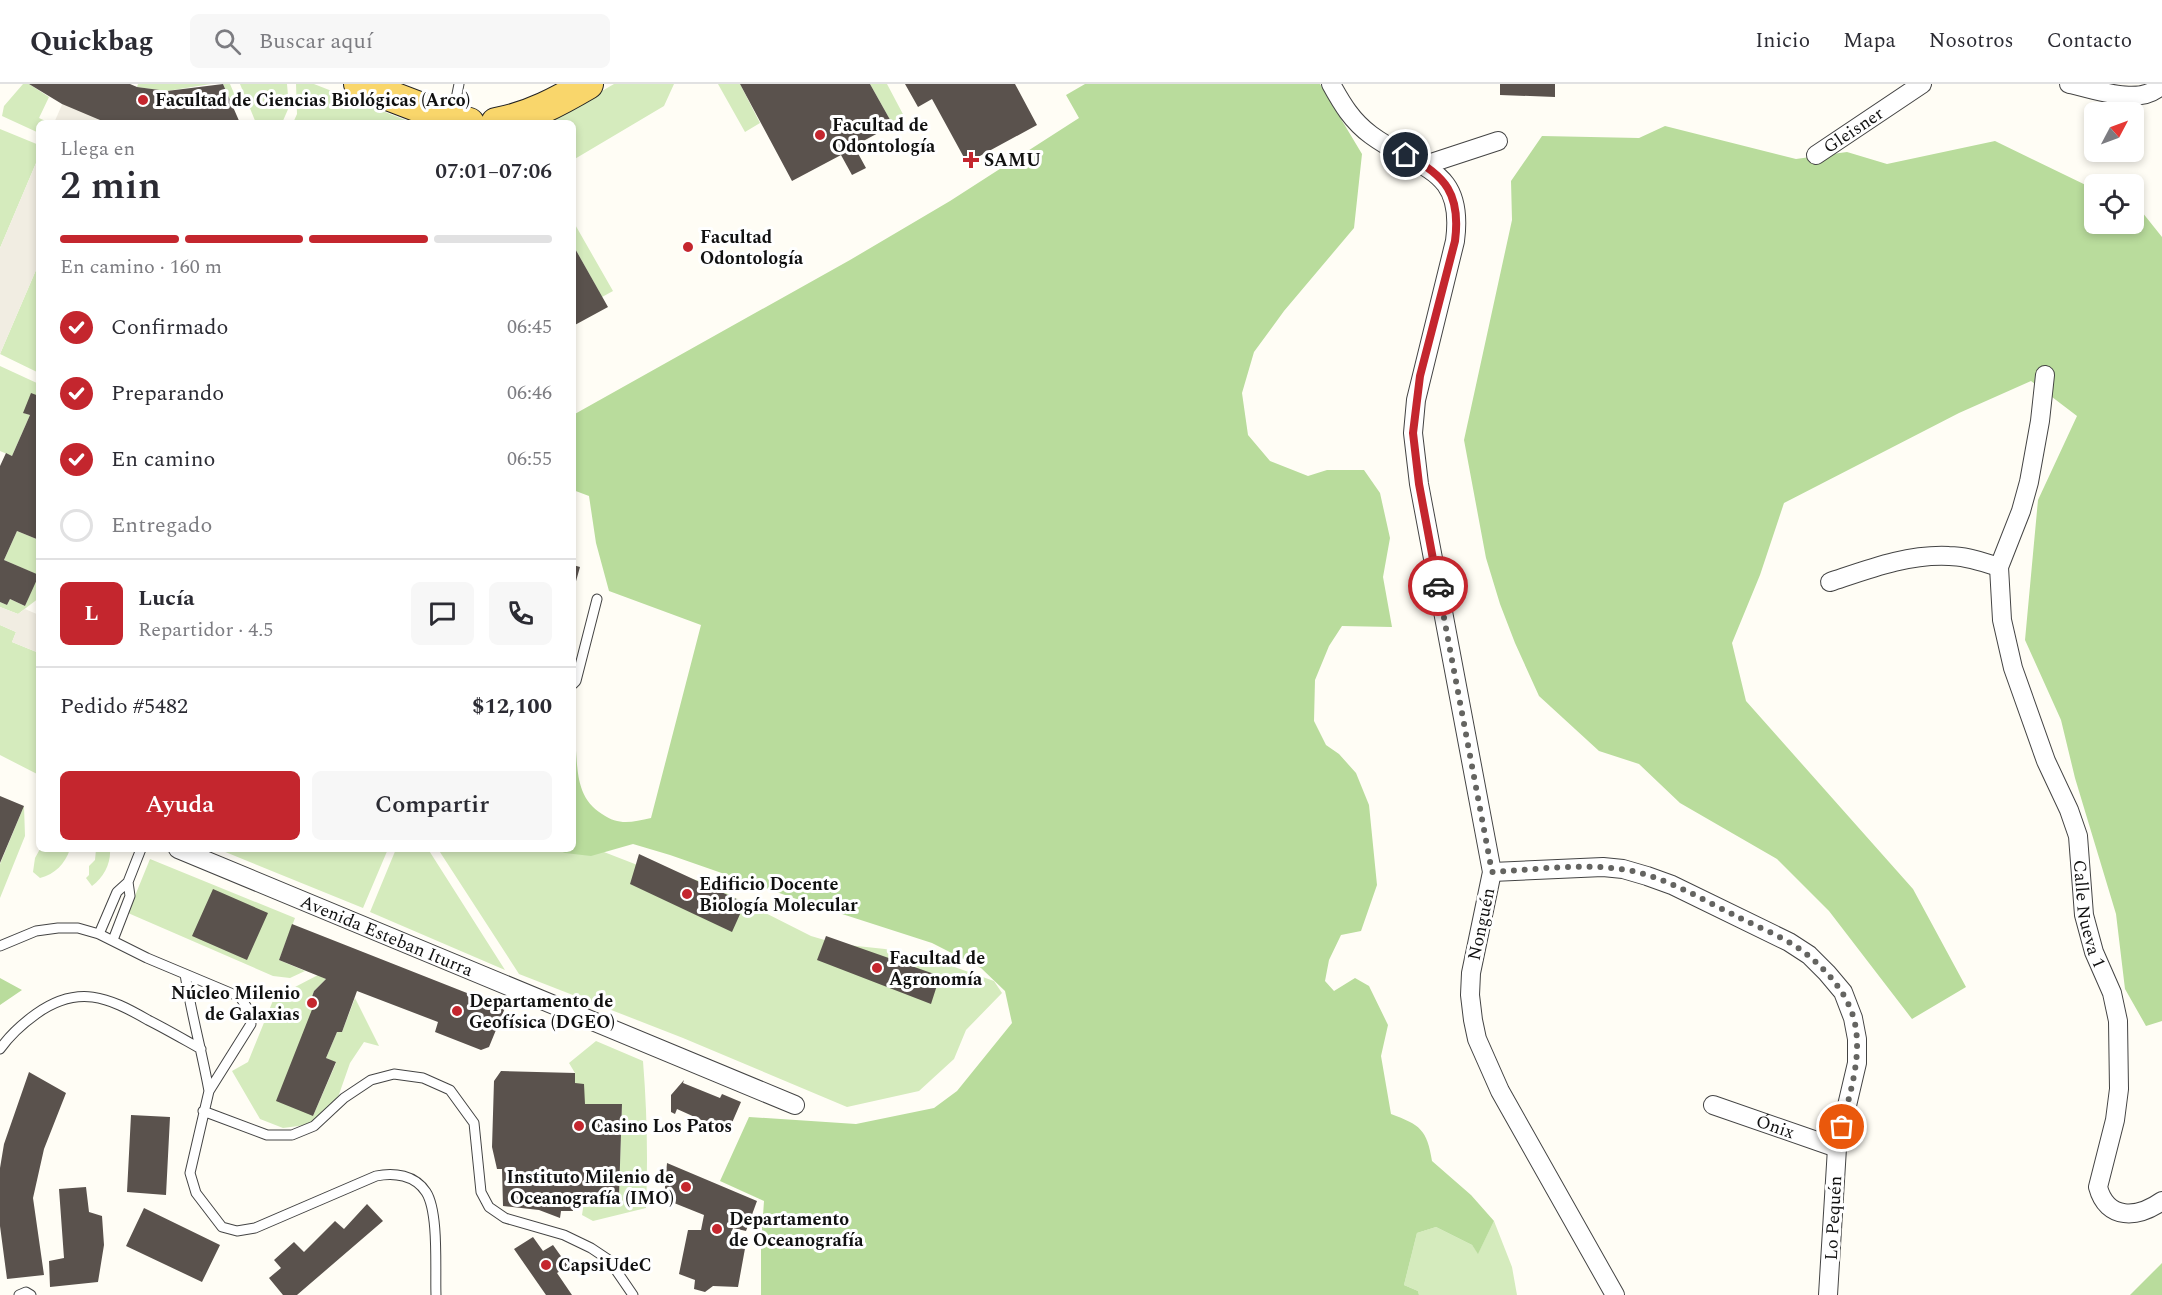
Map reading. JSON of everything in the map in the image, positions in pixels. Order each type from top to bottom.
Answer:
[{"type":"main road","points":[[359,84],[452,120]]},
{"type":"main road","points":[[506,120],[559,102],[588,84]]},
{"type":"street","name":"Nonguén","points":[[1331,84],[1354,121],[1387,146],[1425,165],[1447,184],[1454,203],[1457,226],[1455,241],[1416,400],[1413,433],[1415,456],[1492,872],[1471,973],[1470,995],[1473,1020],[1478,1039],[1500,1091],[1615,1295]]},
{"type":"street","name":"Gleisner","points":[[1816,155],[1922,84]]},
{"type":"street","points":[[2069,84],[2134,97],[2151,94],[2162,84]]},
{"type":"street","points":[[1425,165],[1498,141]]},
{"type":"street","name":"Calle Nueva 1","points":[[2045,375],[2040,421],[2029,482],[2014,530],[1999,567],[2002,620],[2013,668],[2046,761],[2069,810],[2078,836],[2084,915],[2094,952],[2112,993],[2118,1021],[2119,1089],[2115,1120],[2098,1187],[2100,1196],[2116,1211],[2128,1214],[2139,1214],[2162,1201]]},
{"type":"street","points":[[1830,582],[1913,557],[1968,558],[1999,567]]},
{"type":"street","name":"Avenida Esteban Iturra","points":[[185,852],[795,1105]]},
{"type":"street","name":"Lo Pequén","points":[[1492,872],[1603,867],[1623,869],[1672,885],[1790,942],[1809,956],[1843,992],[1853,1018],[1857,1039],[1857,1063],[1837,1148],[1828,1295]]},
{"type":"street","name":"Ónix","points":[[1713,1105],[1837,1148]]},
{"type":"lane","points":[[457,120],[461,86]]},
{"type":"lane","points":[[576,681],[597,599]]},
{"type":"lane","points":[[99,934],[117,892],[128,882],[140,852]]},
{"type":"lane","points":[[113,940],[130,896],[128,882]]},
{"type":"lane","points":[[0,946],[36,931],[78,927],[113,940],[147,958],[240,997],[250,1012],[250,1023],[209,1091],[190,1173],[196,1193],[222,1227],[237,1231],[255,1228],[376,1176],[387,1174],[406,1176],[414,1180],[426,1192],[434,1214],[436,1295]]},
{"type":"lane","points":[[185,974],[189,1003],[209,1091]]},
{"type":"lane","points":[[0,1050],[18,1028],[44,1008],[68,998],[84,996],[101,998],[126,1007],[201,1048]]},
{"type":"lane","points":[[203,1111],[267,1135],[292,1135],[314,1126],[344,1098],[371,1080],[394,1074],[423,1078],[450,1090],[474,1123],[481,1192],[489,1207],[505,1218],[564,1235],[591,1248],[609,1260],[633,1295]]},
{"type":"lane","points":[[19,1295],[26,1292],[31,1295]]},
{"type":"green space","points":[[23,84],[29,84],[49,97],[39,118],[43,120],[36,120],[36,132],[2,116],[4,106]]},
{"type":"green space","points":[[138,84],[211,84],[167,91],[137,87]]},
{"type":"green space","points":[[223,84],[230,84],[239,105],[233,107]]},
{"type":"green space","points":[[240,84],[287,84],[289,107],[283,120],[255,120]]},
{"type":"green space","points":[[296,84],[314,84],[405,120],[294,120],[297,114]]},
{"type":"green space","points":[[614,84],[674,84],[664,106],[576,158],[576,120],[552,120]]},
{"type":"green space","points":[[718,84],[740,84],[760,123],[745,132]]},
{"type":"green space","points":[[870,84],[887,84],[905,118],[893,125]]},
{"type":"green space","points":[[1085,84],[1320,84],[1362,154],[1354,228],[1284,311],[1254,352],[1242,393],[1248,435],[1270,461],[1308,476],[1327,470],[1364,470],[1380,493],[1390,538],[1383,577],[1392,627],[1342,626],[1329,646],[1315,680],[1314,721],[1326,745],[1339,754],[1356,773],[1369,805],[1377,885],[1361,931],[1341,935],[1329,960],[1325,981],[1334,991],[1355,978],[1369,986],[1388,1025],[1381,1056],[1391,1114],[1409,1121],[1421,1130],[1428,1142],[1432,1161],[1471,1195],[1494,1221],[1478,1254],[1472,1245],[1436,1227],[1417,1233],[1404,1285],[1418,1291],[1419,1295],[761,1295],[764,1201],[720,1181],[749,1117],[856,1124],[934,1108],[957,1091],[1012,1023],[1005,991],[981,968],[932,943],[670,855],[633,844],[591,856],[562,852],[576,852],[576,749],[581,785],[592,806],[608,818],[620,822],[651,818],[701,625],[609,591],[596,543],[589,496],[576,491],[576,413],[850,260],[950,201],[1079,118],[1066,95]]},
{"type":"green space","points":[[1665,126],[1796,159],[1847,152],[1887,164],[1995,141],[2084,184],[2084,234],[2144,234],[2144,214],[2162,237],[2162,1021],[2146,1026],[2125,989],[2116,914],[2075,778],[2061,720],[2025,640],[2038,500],[2077,416],[2031,381],[1959,413],[1784,503],[1760,575],[1732,643],[1746,701],[1913,889],[1966,987],[1912,1019],[1829,911],[1777,859],[1680,803],[1639,764],[1599,751],[1539,696],[1500,604],[1486,558],[1464,440],[1512,220],[1511,181],[1542,136],[1639,138]]},
{"type":"green space","points":[[0,129],[36,144],[36,163],[0,248]]},
{"type":"green space","points":[[576,226],[613,291],[602,297],[576,250]]},
{"type":"green space","points":[[36,270],[36,372],[0,354]]},
{"type":"green space","points":[[0,366],[36,383],[36,399],[24,413],[30,415],[12,456],[0,451]]},
{"type":"green space","points":[[17,531],[36,539],[36,574],[4,560]]},
{"type":"green space","points":[[36,580],[36,600],[18,614],[0,607],[0,602],[7,605],[10,599],[25,606]]},
{"type":"green space","points":[[0,625],[16,632],[12,642],[36,652],[36,773],[0,755]]},
{"type":"green space","points":[[24,806],[25,836],[0,898],[0,864]]},
{"type":"green space","points":[[576,841],[640,866],[704,882],[811,936],[838,944],[885,949],[946,964],[994,981],[1002,993],[966,1030],[954,1059],[919,1091],[847,1107],[683,1038],[519,974],[440,852],[576,852]]},
{"type":"green space","points":[[38,852],[68,852],[59,868],[40,878],[33,872]]},
{"type":"green space","points":[[96,852],[110,852],[106,869],[92,886],[86,878],[89,875],[89,866],[95,860]]},
{"type":"green space","points":[[225,852],[387,852],[363,908]]},
{"type":"green space","points":[[395,852],[430,852],[505,970],[370,912]]},
{"type":"green space","points":[[150,859],[295,918],[279,960],[305,971],[290,978],[273,976],[128,913]]},
{"type":"green space","points":[[318,975],[326,979],[314,991],[309,1004],[313,1007],[313,1116],[336,1063],[326,1058],[337,1032],[342,1032],[355,998],[379,1046],[364,1042],[350,1063],[336,1103],[324,1115],[306,1125],[283,1128],[260,1119],[232,1071],[248,1062],[274,998]]},
{"type":"green space","points":[[0,978],[22,990],[0,1005]]},
{"type":"green space","points":[[596,1041],[643,1061],[647,1171],[646,1208],[593,1221],[582,1215],[585,1196],[619,1194],[622,1104],[585,1104],[575,1083],[575,1073],[569,1063]]},
{"type":"green space","points":[[1494,1221],[1512,1267],[1517,1295],[1419,1295],[1418,1291],[1404,1285],[1417,1233],[1436,1227],[1472,1245],[1478,1253]]},
{"type":"green space","points":[[2162,1263],[2162,1295],[2130,1295]]},
{"type":"shaded area","points":[[71,84],[114,84],[98,120],[55,120]]},
{"type":"shaded area","points":[[36,163],[36,270],[0,354],[0,248]]},
{"type":"shaded area","points":[[0,607],[18,614],[25,609],[36,614],[36,652],[12,642],[16,632],[0,625]]},
{"type":"building","name":"Facultad de Ciencias Biológicas (Arco)","points":[[29,84],[130,84],[167,91],[223,84],[239,120],[100,120],[62,104]]},
{"type":"building","name":"Facultad de Odontología","points":[[740,84],[870,84],[893,125],[854,146],[866,168],[852,175],[841,155],[792,181]]},
{"type":"building","points":[[905,84],[1015,84],[1037,125],[967,163],[932,99],[918,107]]},
{"type":"building","points":[[1500,84],[1555,84],[1555,97],[1500,95]]},
{"type":"building","points":[[576,250],[608,307],[576,324]]},
{"type":"building","points":[[31,393],[36,395],[36,539],[17,531],[4,560],[36,574],[36,582],[25,606],[10,599],[7,605],[0,602],[0,466],[6,453],[12,456],[30,415],[23,413]]},
{"type":"building","points":[[576,566],[580,567],[576,581]]},
{"type":"building","points":[[0,796],[24,806],[0,863]]},
{"type":"building","name":"Edificio Docente Biología Molecular","points":[[639,854],[745,903],[732,932],[630,884]]},
{"type":"building","points":[[213,889],[268,913],[247,960],[192,936]]},
{"type":"building","points":[[292,924],[505,1008],[489,1047],[481,1050],[435,1032],[438,1022],[357,991],[342,1032],[337,1032],[326,1058],[336,1062],[313,1116],[276,1101],[313,1007],[309,1005],[314,991],[326,979],[279,960]]},
{"type":"building","name":"Facultad de Agronomía","points":[[826,936],[940,976],[931,1004],[817,960]]},
{"type":"building","points":[[501,1071],[575,1073],[575,1083],[584,1084],[585,1104],[622,1104],[619,1195],[585,1196],[585,1203],[572,1205],[573,1211],[561,1211],[560,1218],[539,1210],[503,1206],[502,1169],[497,1169],[492,1147],[494,1081]]},
{"type":"building","points":[[29,1072],[66,1093],[44,1149],[33,1198],[44,1275],[7,1279],[0,1226],[0,1168],[4,1144]]},
{"type":"building","points":[[684,1080],[683,1083],[720,1098],[722,1094],[741,1102],[728,1132],[677,1109],[675,1114],[671,1112],[671,1095]]},
{"type":"building","points":[[131,1115],[170,1117],[166,1195],[127,1192]]},
{"type":"building","name":"Departamento de Oceanografía","points":[[667,1163],[757,1201],[746,1231],[733,1228],[730,1236],[746,1243],[738,1287],[713,1286],[705,1292],[694,1289],[695,1280],[679,1274],[688,1230],[701,1230],[704,1215],[664,1199]]},
{"type":"building","points":[[86,1187],[89,1212],[102,1216],[104,1245],[98,1282],[50,1287],[49,1261],[64,1258],[59,1189]]},
{"type":"building","points":[[367,1204],[383,1221],[297,1295],[283,1295],[269,1278],[281,1268],[274,1260],[294,1242],[304,1252],[335,1221],[344,1229]]},
{"type":"building","points":[[144,1208],[220,1245],[202,1282],[126,1246]]},
{"type":"building","name":"CapsiUdeC","points":[[533,1237],[543,1251],[553,1245],[568,1266],[557,1273],[572,1295],[546,1295],[514,1249]]},
{"type":"way so far","points":[[1438,586],[1492,872],[1603,867],[1623,869],[1672,885],[1790,942],[1809,956],[1843,992],[1853,1018],[1857,1039],[1857,1063],[1842,1127]]},
{"type":"place","name":"Facultad de Ciencias Biológicas (Arco)","points":[[143,100]]},
{"type":"place","name":"Facultad de Odontología","points":[[820,135]]},
{"type":"place","name":"SAMU","points":[[971,160]]},
{"type":"place","name":"Facultad Odontología","points":[[688,247]]},
{"type":"place","name":"Edificio Docente Biología Molecular","points":[[687,894]]},
{"type":"place","name":"Facultad de Agronomía","points":[[877,968]]},
{"type":"place","name":"Núcleo Milenio de Galaxias","points":[[312,1003]]},
{"type":"place","name":"Departamento de Geofísica (DGEO)","points":[[457,1011]]},
{"type":"place","name":"Casino Los Patos","points":[[579,1126]]},
{"type":"place","name":"Instituto Milenio de Oceanografía (IMO)","points":[[686,1187]]},
{"type":"place","name":"Departamento de Oceanografía","points":[[717,1229]]},
{"type":"place","name":"CapsiUdeC","points":[[546,1265]]},
{"type":"route","points":[[1406,155],[1425,165],[1447,184],[1456,210],[1455,241],[1420,376],[1413,433],[1419,484],[1438,586]]}]
